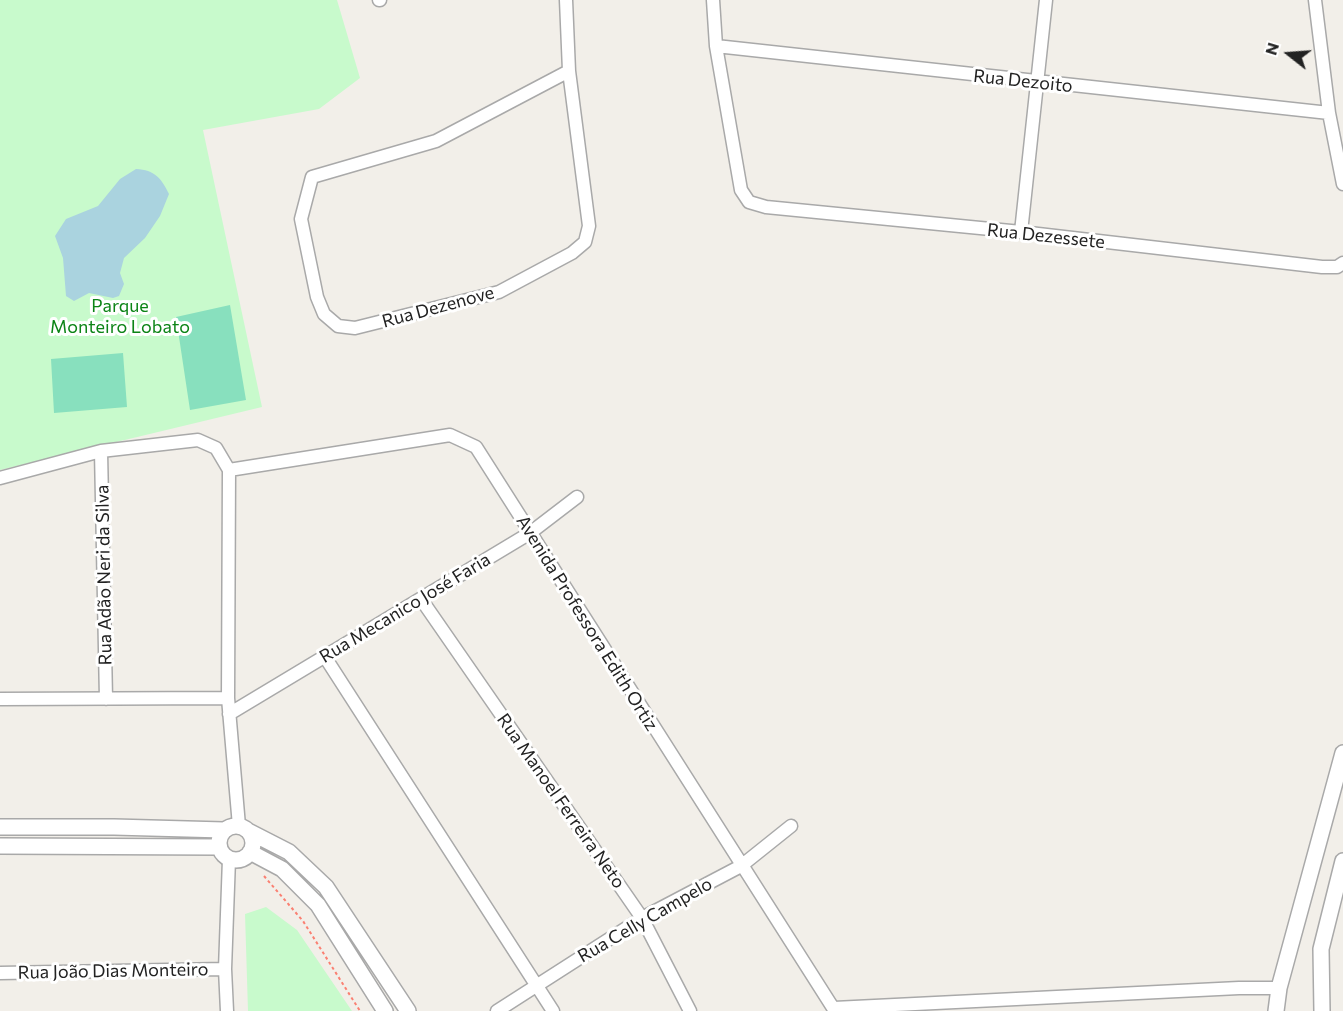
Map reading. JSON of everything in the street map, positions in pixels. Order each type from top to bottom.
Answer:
[{"type":"street","name":"Rua Dezenove","points":[[566,0],[569,71],[589,226],[585,242],[572,253],[499,292],[355,328],[338,326],[324,314],[317,297],[301,219],[312,177],[436,141],[569,71]]},
{"type":"street","points":[[713,0],[716,46]]},
{"type":"street","points":[[1021,232],[1046,0]]},
{"type":"street","points":[[1315,0],[1329,113],[1343,184]]},
{"type":"street","name":"Rua Dezoito","points":[[716,46],[1036,83],[1329,113]]},
{"type":"street","name":"Rua Dezessete","points":[[716,46],[741,190],[749,202],[766,207],[1021,232],[1322,267],[1337,267],[1343,263]]},
{"type":"street","name":"Avenida Professora Edith Ortiz","points":[[229,470],[450,435],[476,447],[741,866],[835,1010]]},
{"type":"street","points":[[0,478],[101,452],[198,440],[216,448],[229,470],[229,714],[244,829],[252,841],[248,854],[241,859],[224,853],[0,846]]},
{"type":"street","name":"Rua Adão Neri da Silva","points":[[101,452],[106,699]]},
{"type":"street","name":"Rua Mecanico José Faria","points":[[229,714],[530,533],[577,497]]},
{"type":"street","name":"Rua Manoel Ferreira Neto","points":[[421,599],[642,918],[690,1011]]},
{"type":"street","points":[[325,657],[553,1011]]},
{"type":"street","points":[[0,699],[228,698]]},
{"type":"street","points":[[1276,1011],[1279,988],[1343,753]]},
{"type":"street","points":[[0,827],[114,826],[244,829],[289,852],[326,887],[408,1011]]},
{"type":"street","name":"Rua Celly Campelo","points":[[497,1011],[642,918],[741,866],[791,826]]},
{"type":"street","points":[[224,830],[219,840],[224,853],[227,1011]]},
{"type":"street","points":[[248,854],[282,869],[318,905],[385,1011]]},
{"type":"street","points":[[1322,1011],[1321,949],[1343,861]]},
{"type":"street","name":"Rua João Dias Monteiro","points":[[0,973],[225,969]]},
{"type":"street","points":[[835,1010],[1239,988],[1279,988]]},
{"type":"path","points":[[248,854],[303,921],[360,1011]]},
{"type":"green space","name":"Parque Monteiro Lobato","points":[[0,0],[337,0],[360,78],[319,109],[203,130],[262,407],[0,470]]},
{"type":"green space","points":[[230,305],[246,400],[190,410],[176,317]]},
{"type":"green space","points":[[123,353],[127,407],[54,413],[51,359]]},
{"type":"green space","points":[[266,907],[297,930],[352,1011],[248,1011],[245,914]]},
{"type":"water","points":[[136,169],[148,171],[157,176],[169,194],[160,216],[145,238],[124,258],[120,273],[124,284],[119,296],[113,298],[89,293],[74,301],[66,296],[63,258],[55,236],[66,219],[98,206],[120,179]]}]
